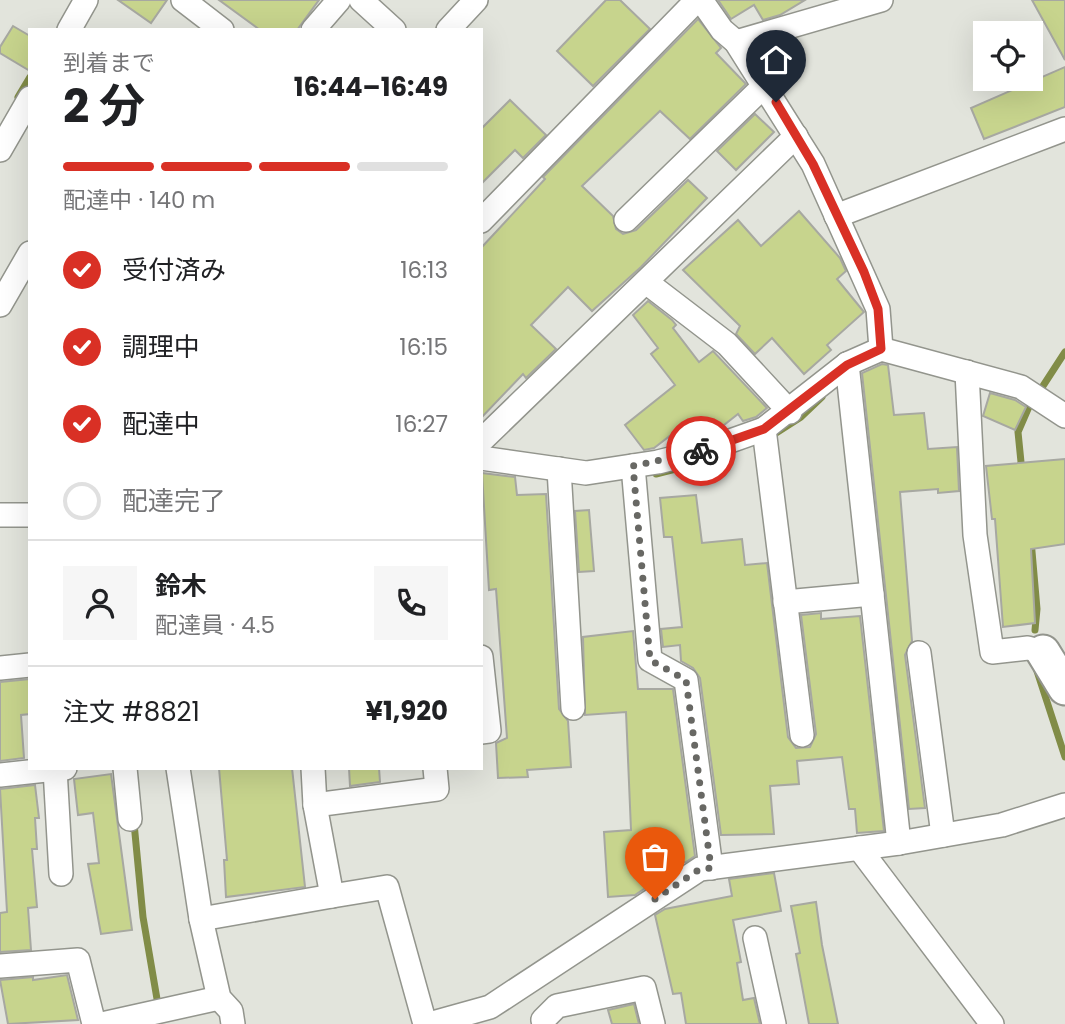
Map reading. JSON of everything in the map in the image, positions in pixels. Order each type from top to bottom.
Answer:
[{"type":"street","points":[[70,28],[86,0]]},
{"type":"street","points":[[315,28],[339,0]]},
{"type":"street","points":[[361,0],[392,28]]},
{"type":"street","points":[[450,28],[476,0]]},
{"type":"street","points":[[483,219],[699,0],[722,30],[736,42],[813,164],[878,309],[881,349]]},
{"type":"street","points":[[736,42],[857,4],[881,0]]},
{"type":"street","points":[[191,14],[218,28]]},
{"type":"street","points":[[626,220],[765,85]]},
{"type":"street","points":[[0,150],[28,101]]},
{"type":"street","points":[[836,216],[1065,129]]},
{"type":"street","points":[[483,439],[796,136]]},
{"type":"street","points":[[0,305],[28,256]]},
{"type":"street","points":[[646,282],[727,344],[790,412]]},
{"type":"street","points":[[483,458],[586,473],[702,451],[764,429],[790,412],[847,365],[881,349],[1021,387],[1065,416]]},
{"type":"street","points":[[847,365],[899,842]]},
{"type":"street","points":[[967,372],[975,535],[992,652],[1028,648],[1043,652],[1065,688]]},
{"type":"street","points":[[764,429],[802,734]]},
{"type":"street","points":[[633,466],[650,660],[686,680],[711,868]]},
{"type":"street","points":[[559,469],[573,708]]},
{"type":"street","points":[[0,514],[28,515]]},
{"type":"street","points":[[785,602],[872,594]]},
{"type":"street","points":[[919,653],[943,835]]},
{"type":"street","points":[[0,668],[28,665]]},
{"type":"street","points":[[483,676],[489,731],[483,732]]},
{"type":"street","points":[[0,775],[50,770]]},
{"type":"street","points":[[60,770],[61,874]]},
{"type":"street","points":[[125,770],[130,819]]},
{"type":"street","points":[[178,770],[201,919],[219,998],[231,1011],[233,1024]]},
{"type":"street","points":[[313,770],[315,805],[332,896]]},
{"type":"street","points":[[315,805],[437,789],[435,770]]},
{"type":"street","points":[[201,919],[387,887],[427,1024],[472,1019],[700,869],[859,848],[1002,825],[1065,805]]},
{"type":"street","points":[[859,848],[992,1024]]},
{"type":"street","points":[[755,938],[774,1024]]},
{"type":"street","points":[[0,966],[78,960],[94,1024]]},
{"type":"street","points":[[544,1024],[543,1020],[557,1006],[644,988],[653,1024]]},
{"type":"street","points":[[102,1024],[219,998]]},
{"type":"building","points":[[118,0],[167,0],[151,23]]},
{"type":"building","points":[[219,0],[319,0],[298,28],[257,28]]},
{"type":"building","points":[[606,0],[620,0],[650,29],[593,86],[557,51]]},
{"type":"building","points":[[718,0],[805,0],[780,15],[763,20],[754,5],[731,19]]},
{"type":"building","points":[[1032,0],[1065,0],[1065,60]]},
{"type":"building","points":[[698,19],[721,48],[716,53],[746,84],[690,139],[660,111],[582,186],[613,216],[616,229],[623,234],[636,230],[688,180],[707,198],[641,267],[592,311],[568,287],[531,325],[556,349],[526,378],[523,374],[483,416],[483,246],[545,179],[543,177]]},
{"type":"building","points":[[13,26],[28,35],[28,70],[0,53],[0,47]]},
{"type":"building","points":[[1065,67],[1065,107],[984,139],[971,108],[1010,91],[1043,91],[1043,77]]},
{"type":"building","points":[[510,100],[546,135],[523,158],[515,150],[483,182],[483,127]]},
{"type":"building","points":[[755,114],[774,132],[736,170],[717,151]]},
{"type":"building","points":[[799,211],[840,258],[846,271],[837,279],[864,312],[827,345],[831,350],[804,374],[772,338],[755,354],[736,334],[740,326],[683,270],[738,220],[761,246]]},
{"type":"building","points":[[648,301],[672,320],[676,325],[673,328],[699,362],[713,351],[767,408],[756,417],[743,421],[738,414],[715,432],[694,438],[684,425],[654,448],[644,450],[625,425],[675,385],[651,354],[658,348],[633,315]]},
{"type":"building","points":[[882,364],[888,365],[894,415],[924,413],[928,449],[957,447],[959,491],[938,493],[938,489],[900,492],[912,641],[905,655],[925,808],[909,809],[862,373]]},
{"type":"building","points":[[990,393],[1015,400],[1026,407],[1015,430],[983,416]]},
{"type":"building","points":[[1065,459],[1065,544],[1031,549],[1035,623],[1003,627],[995,519],[992,519],[986,466]]},
{"type":"building","points":[[483,473],[515,477],[517,495],[546,494],[559,709],[568,721],[571,767],[527,770],[528,777],[498,778],[496,743],[507,738],[496,589],[489,590]]},
{"type":"building","points":[[696,495],[702,543],[742,539],[745,565],[767,563],[788,737],[796,748],[810,747],[816,734],[801,615],[821,613],[821,619],[860,616],[884,831],[857,833],[855,809],[849,809],[842,757],[797,761],[799,784],[770,786],[774,834],[721,835],[700,678],[693,668],[681,661],[680,645],[663,647],[661,629],[682,627],[672,537],[664,537],[660,498]]},
{"type":"building","points":[[589,510],[594,571],[579,572],[575,511]]},
{"type":"building","points":[[633,631],[638,689],[673,689],[695,856],[686,862],[659,864],[660,878],[635,895],[608,897],[604,832],[631,830],[626,712],[585,715],[583,637]]},
{"type":"building","points":[[28,679],[28,714],[21,715],[24,758],[0,761],[0,682]]},
{"type":"building","points":[[219,770],[292,770],[305,887],[226,897],[224,860],[227,860]]},
{"type":"building","points":[[349,770],[379,770],[380,782],[350,786]]},
{"type":"building","points":[[111,774],[132,930],[101,934],[88,864],[99,863],[93,813],[78,815],[74,779]]},
{"type":"building","points":[[35,785],[39,818],[35,818],[37,849],[32,849],[37,907],[28,908],[31,950],[0,952],[0,913],[7,912],[0,789]]},
{"type":"building","points":[[774,873],[781,911],[733,920],[741,962],[737,963],[743,1000],[754,998],[760,1024],[686,1024],[681,993],[673,994],[655,915],[665,909],[732,896],[729,879]]},
{"type":"building","points":[[816,902],[838,1024],[809,1024],[796,954],[800,953],[791,906]]},
{"type":"building","points":[[67,975],[78,1020],[8,1024],[0,980],[33,977],[33,980]]},
{"type":"building","points":[[634,1004],[639,1024],[612,1024],[608,1010]]},
{"type":"waterway","points":[[18,97],[28,80]]},
{"type":"waterway","points":[[1041,389],[1065,352]]},
{"type":"waterway","points":[[776,433],[801,417],[822,397]]},
{"type":"waterway","points":[[1022,472],[1018,432],[1031,402]]},
{"type":"waterway","points":[[656,474],[699,463]]},
{"type":"waterway","points":[[1031,540],[1037,609],[1035,630]]},
{"type":"waterway","points":[[1036,668],[1065,757]]},
{"type":"waterway","points":[[134,823],[143,917],[157,999]]},
{"type":"way so far","points":[[655,899],[700,869],[711,868],[686,680],[650,660],[633,466],[658,463],[701,451]]},
{"type":"route","points":[[701,451],[764,429],[790,412],[847,365],[881,349],[878,309],[864,272],[813,164],[776,102]]}]
